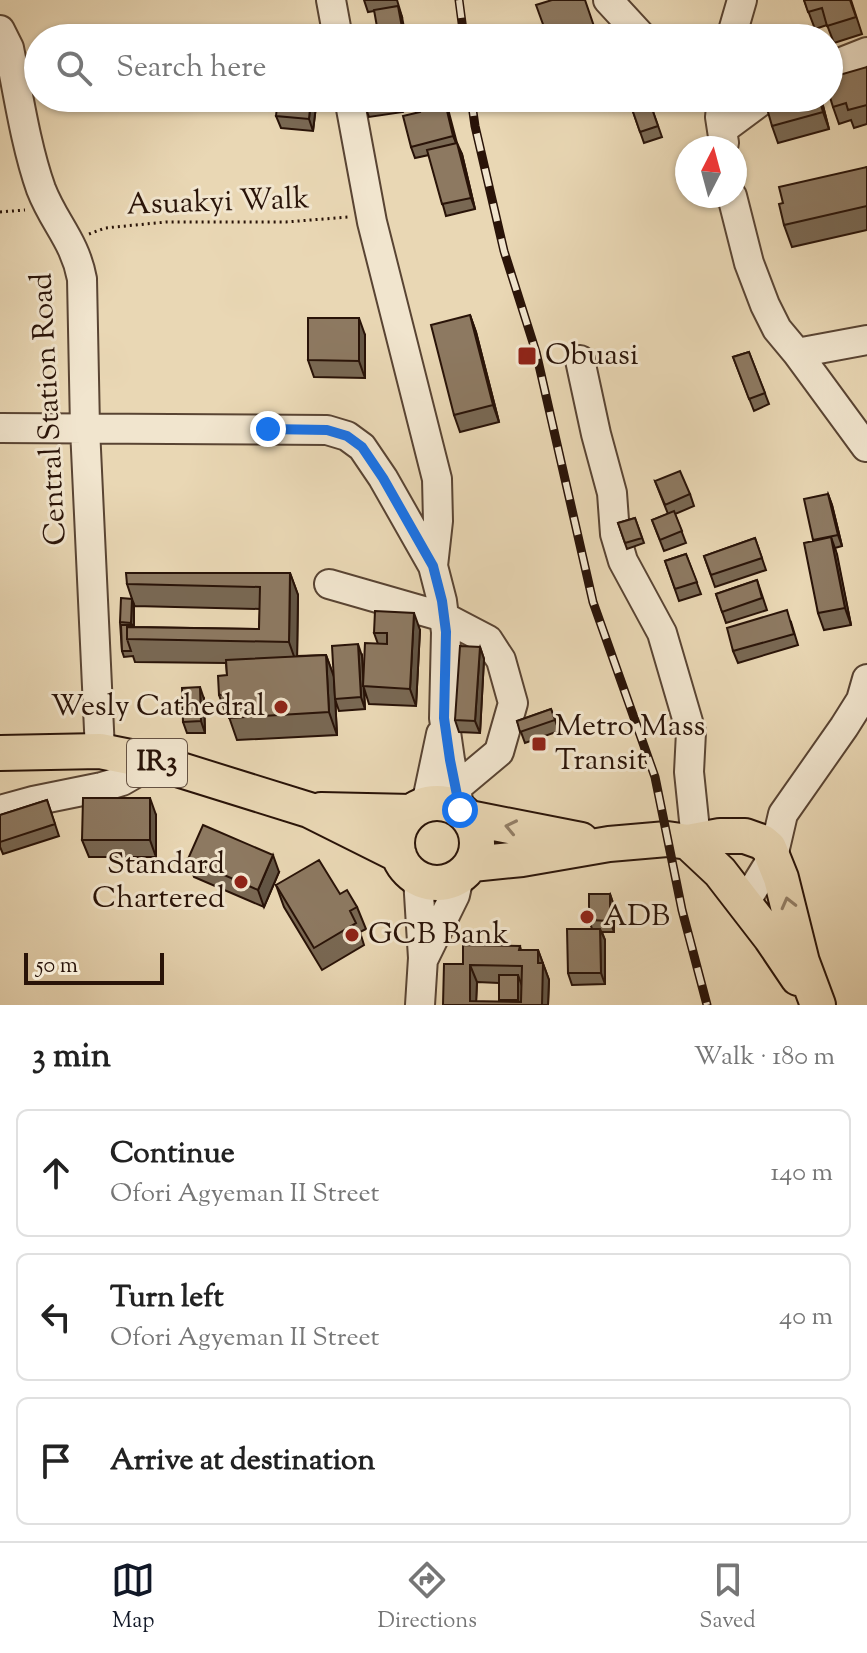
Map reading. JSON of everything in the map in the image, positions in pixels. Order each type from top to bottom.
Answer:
[{"type":"main road","name":"IR3","points":[[0,753],[100,751],[155,762],[309,810],[439,883],[449,881],[466,870],[609,844],[745,836]]},
{"type":"main road","name":"IR3","points":[[309,810],[419,809],[437,803],[462,805],[568,838],[609,844]]},
{"type":"main road","points":[[462,805],[478,841],[476,853],[466,870]]},
{"type":"main road","points":[[409,866],[397,843],[404,821],[419,809]]},
{"type":"main road","points":[[745,836],[762,842],[773,857],[817,1005]]},
{"type":"main road","points":[[692,841],[771,938],[817,1005]]},
{"type":"street","points":[[331,0],[335,24]]},
{"type":"street","points":[[608,0],[630,24]]},
{"type":"street","points":[[735,24],[742,0]]},
{"type":"street","name":"Central Station Road","points":[[0,30],[9,48],[39,182],[48,207],[70,241],[82,279],[85,428],[100,751]]},
{"type":"street","points":[[843,61],[867,52]]},
{"type":"street","points":[[352,112],[370,215],[437,479],[438,521],[433,566]]},
{"type":"street","points":[[735,208],[749,263],[777,329],[867,451]]},
{"type":"street","points":[[797,353],[867,340]]},
{"type":"street","points":[[580,360],[612,493],[615,534],[623,561],[662,633],[691,732],[692,841]]},
{"type":"street","points":[[0,428],[327,430],[347,436],[362,447],[433,566],[446,632],[444,718],[450,760],[462,805]]},
{"type":"street","points":[[329,584],[444,617],[488,640],[501,660],[513,703],[499,752],[462,805]]},
{"type":"street","points":[[744,904],[773,857],[783,814],[861,700],[867,679]]},
{"type":"street","points":[[419,809],[444,718]]},
{"type":"street","points":[[0,810],[122,781],[155,762]]},
{"type":"street","points":[[720,872],[745,836],[783,814]]},
{"type":"street","points":[[409,866],[423,958],[420,1005]]},
{"type":"street","points":[[423,958],[466,870]]},
{"type":"path","name":"Asuakyi Walk","points":[[70,241],[105,228],[166,222],[286,222],[370,215]]},
{"type":"building","points":[[552,0],[585,0],[593,24],[543,24],[536,5]]},
{"type":"building","points":[[804,0],[850,0],[856,17],[826,24],[822,8],[808,12]]},
{"type":"building","points":[[398,6],[401,24],[376,24],[374,10]]},
{"type":"building","points":[[867,67],[867,105],[848,110],[846,103],[843,104],[843,74]]},
{"type":"building","points":[[276,112],[310,112],[309,119],[276,116]]},
{"type":"building","points":[[420,112],[447,112],[453,136],[411,147],[403,116]]},
{"type":"building","points":[[633,112],[653,112],[658,126],[640,132]]},
{"type":"building","points":[[768,112],[823,112],[772,126]]},
{"type":"building","points":[[457,143],[471,198],[442,204],[427,150]]},
{"type":"building","points":[[867,167],[867,206],[784,225],[779,187]]},
{"type":"building","points":[[470,315],[493,405],[454,415],[431,325]]},
{"type":"building","points":[[308,318],[359,318],[359,361],[308,360]]},
{"type":"building","points":[[749,352],[765,393],[749,399],[733,357]]},
{"type":"building","points":[[680,471],[690,494],[665,505],[655,481]]},
{"type":"building","points":[[828,494],[838,535],[813,540],[804,499]]},
{"type":"building","points":[[674,511],[682,531],[660,540],[652,520]]},
{"type":"building","points":[[635,518],[642,538],[625,543],[618,523]]},
{"type":"building","points":[[831,537],[845,608],[818,613],[804,543]]},
{"type":"building","points":[[755,538],[762,558],[711,575],[704,556]]},
{"type":"building","points":[[686,554],[697,582],[675,589],[665,561]]},
{"type":"building","points":[[126,573],[290,573],[289,642],[127,639],[127,627],[259,629],[260,587],[127,584]]},
{"type":"building","points":[[757,580],[762,598],[722,612],[716,594]]},
{"type":"building","points":[[121,598],[132,599],[131,623],[120,622]]},
{"type":"building","points":[[787,610],[794,634],[733,651],[727,628]]},
{"type":"building","points":[[375,611],[414,613],[410,689],[363,686],[365,643],[387,644],[387,633],[374,633]]},
{"type":"building","points":[[121,625],[132,625],[127,627],[131,651],[122,651]]},
{"type":"building","points":[[358,644],[361,697],[335,699],[332,646]]},
{"type":"building","points":[[460,646],[480,647],[475,721],[455,720]]},
{"type":"building","points":[[326,655],[329,712],[229,718],[228,694],[219,695],[218,676],[227,675],[226,660]]},
{"type":"building","points":[[200,687],[201,721],[183,722],[182,688]]},
{"type":"building","points":[[551,709],[555,720],[520,732],[517,721]]},
{"type":"building","points":[[83,798],[150,798],[150,840],[82,840]]},
{"type":"building","points":[[47,800],[55,824],[0,842],[0,815]]},
{"type":"building","points":[[203,825],[273,855],[258,890],[188,859]]},
{"type":"building","points":[[319,860],[340,894],[347,890],[357,907],[350,911],[356,923],[314,948],[276,885]]},
{"type":"building","points":[[589,894],[610,894],[610,921],[589,920]]},
{"type":"building","points":[[567,929],[600,929],[601,973],[568,973]]},
{"type":"building","points":[[463,945],[520,946],[519,950],[538,950],[538,963],[543,963],[542,1005],[443,1005],[444,964],[463,964]],"holes":[[[470,965],[522,966],[521,1002],[470,1001]]]},
{"type":"building","points":[[499,975],[518,975],[518,1000],[499,1000]]},
{"type":"railway","points":[[459,0],[462,24]]},
{"type":"railway","points":[[473,112],[504,251],[536,352],[593,602],[655,777],[682,910],[707,1005]]},
{"type":"place","name":"Obuasi","points":[[527,356]]},
{"type":"place","name":"Wesly Cathedral","points":[[281,707]]},
{"type":"place","name":"Metro Mass Transit","points":[[539,744]]},
{"type":"place","name":"Standard Chartered","points":[[241,882]]},
{"type":"place","name":"ADB","points":[[587,917]]},
{"type":"place","name":"GCB Bank","points":[[352,935]]},
{"type":"route","points":[[268,429],[327,430],[347,436],[362,447],[433,566],[446,632],[444,718],[460,810]]}]
